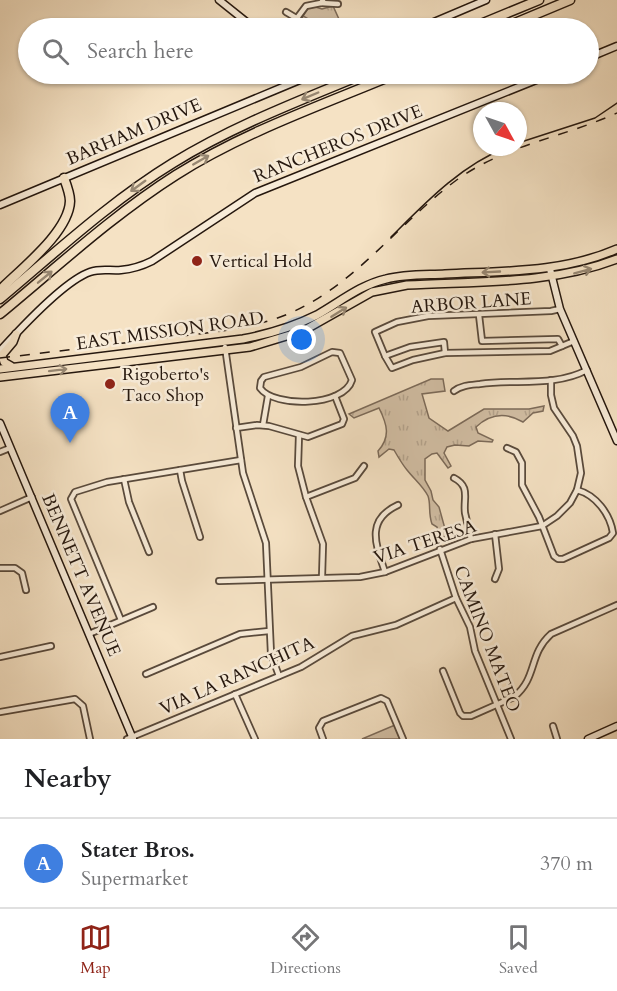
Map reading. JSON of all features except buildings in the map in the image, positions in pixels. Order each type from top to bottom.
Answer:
[{"type":"highway","points":[[495,18],[539,0]]},
{"type":"highway","points":[[527,18],[570,0]]},
{"type":"highway","points":[[0,299],[124,196],[174,162],[237,128],[340,84]]},
{"type":"highway","points":[[0,314],[135,203],[176,175],[246,137],[372,84]]},
{"type":"highway","points":[[0,290],[45,245],[63,223],[70,201],[64,178]]},
{"type":"main road","name":"EAST MISSION ROAD","points":[[0,369],[258,336],[314,316],[366,285],[387,279],[550,268],[592,259],[617,249]]},
{"type":"main road","name":"EAST MISSION ROAD","points":[[0,377],[265,344],[321,323],[363,297],[391,287],[552,277],[576,273],[616,258]]},
{"type":"main road","points":[[14,367],[4,362],[2,355],[13,342],[16,334]]},
{"type":"main road","points":[[98,366],[100,362],[114,355]]},
{"type":"street","points":[[444,18],[486,0]]},
{"type":"street","points":[[222,1],[242,18]]},
{"type":"street","points":[[286,12],[297,18],[306,6],[322,1],[339,4]]},
{"type":"street","points":[[599,53],[617,46]]},
{"type":"street","name":"BARHAM DRIVE","points":[[0,205],[283,84]]},
{"type":"street","name":"RANCHEROS DRIVE","points":[[0,351],[35,314],[86,273],[100,269],[120,270],[138,267],[152,261],[261,190],[527,84]]},
{"type":"street","points":[[550,268],[560,309],[617,441]]},
{"type":"street","name":"ARBOR LANE","points":[[385,356],[376,331],[397,322],[428,316],[560,309]]},
{"type":"street","points":[[480,315],[482,341],[558,339],[562,346]]},
{"type":"street","points":[[445,353],[444,342],[410,347],[385,356],[392,368],[413,360],[445,353],[550,351],[574,341]]},
{"type":"street","points":[[224,342],[241,460],[248,490],[266,543],[270,654],[279,676]]},
{"type":"street","points":[[340,353],[352,379],[349,388],[335,396],[310,403],[268,396],[260,388],[264,376],[301,367],[328,354],[340,353]]},
{"type":"street","points":[[454,391],[460,387],[502,381],[563,380],[587,370]]},
{"type":"street","name":"VIA TERESA","points":[[219,581],[360,577],[384,572],[471,539],[542,526],[558,516],[570,503],[577,490],[581,464],[577,446],[554,408],[551,380]]},
{"type":"street","points":[[263,425],[268,396]]},
{"type":"street","points":[[236,428],[263,425],[299,435],[316,435],[342,424],[344,419],[335,396]]},
{"type":"street","name":"BENNETT AVENUE","points":[[0,423],[131,738]]},
{"type":"street","points":[[299,435],[298,466],[306,497],[323,544],[322,578]]},
{"type":"street","points":[[0,452],[10,448]]},
{"type":"street","points":[[507,448],[516,452],[522,463],[522,485],[554,556],[561,559],[609,538],[613,530],[601,505],[585,492],[577,490]]},
{"type":"street","points":[[121,620],[72,502],[71,499],[75,492],[124,479],[241,460]]},
{"type":"street","points":[[306,497],[355,478],[364,466]]},
{"type":"street","points":[[180,470],[200,537]]},
{"type":"street","points":[[454,478],[465,486],[467,494],[465,514],[471,539]]},
{"type":"street","points":[[124,479],[129,502],[149,552]]},
{"type":"street","points":[[0,511],[32,497]]},
{"type":"street","points":[[384,572],[375,541],[375,530],[385,512],[398,505]]},
{"type":"street","points":[[495,534],[499,569],[495,579]]},
{"type":"street","name":"CAMINO MATEO","points":[[440,549],[456,598],[470,627],[476,651],[511,739]]},
{"type":"street","points":[[0,568],[15,568],[22,573],[26,590]]},
{"type":"street","name":"VIA LA RANCHITA","points":[[131,738],[301,667],[352,636],[396,625],[456,598]]},
{"type":"street","points":[[443,671],[460,713],[463,716],[471,716],[514,697],[527,682],[535,654],[543,641],[551,634],[617,605]]},
{"type":"street","points":[[89,634],[153,607]]},
{"type":"street","points":[[146,674],[240,634],[269,631]]},
{"type":"street","points":[[0,657],[51,646]]},
{"type":"street","points":[[235,694],[255,739]]},
{"type":"street","points":[[323,739],[319,729],[323,720],[381,698],[387,701],[403,739]]},
{"type":"street","points":[[0,712],[75,699],[83,706],[90,739]]},
{"type":"street","points":[[553,726],[557,739]]},
{"type":"street","points":[[588,739],[617,726]]},
{"type":"green space","points":[[312,6],[322,9],[333,6],[338,18],[307,18],[303,16]]},
{"type":"green space","points":[[431,379],[443,379],[445,391],[422,394],[429,418],[448,431],[484,409],[529,409],[544,406],[543,411],[533,413],[523,422],[505,415],[482,422],[476,427],[478,433],[493,440],[492,442],[478,441],[469,446],[447,447],[444,453],[451,466],[448,468],[437,453],[425,459],[425,480],[433,500],[439,507],[447,536],[440,538],[437,527],[432,524],[429,499],[424,489],[405,468],[394,450],[389,449],[379,457],[378,451],[385,441],[386,430],[379,408],[354,418],[349,414]]},
{"type":"green space","points":[[395,725],[401,739],[362,739]]},
{"type":"tram line","points":[[527,140],[595,118],[617,103]]},
{"type":"tram line","points":[[391,237],[445,186],[488,156]]},
{"type":"railway","points":[[0,358],[224,331],[288,314],[335,287],[437,196],[476,167],[515,150],[617,113]]},
{"type":"place","name":"Vertical Hold","points":[[197,261]]},
{"type":"place","name":"Rigoberto's Taco Shop","points":[[110,384]]},
{"type":"place","name":"Stater Bros.","points":[[70,443]]}]
